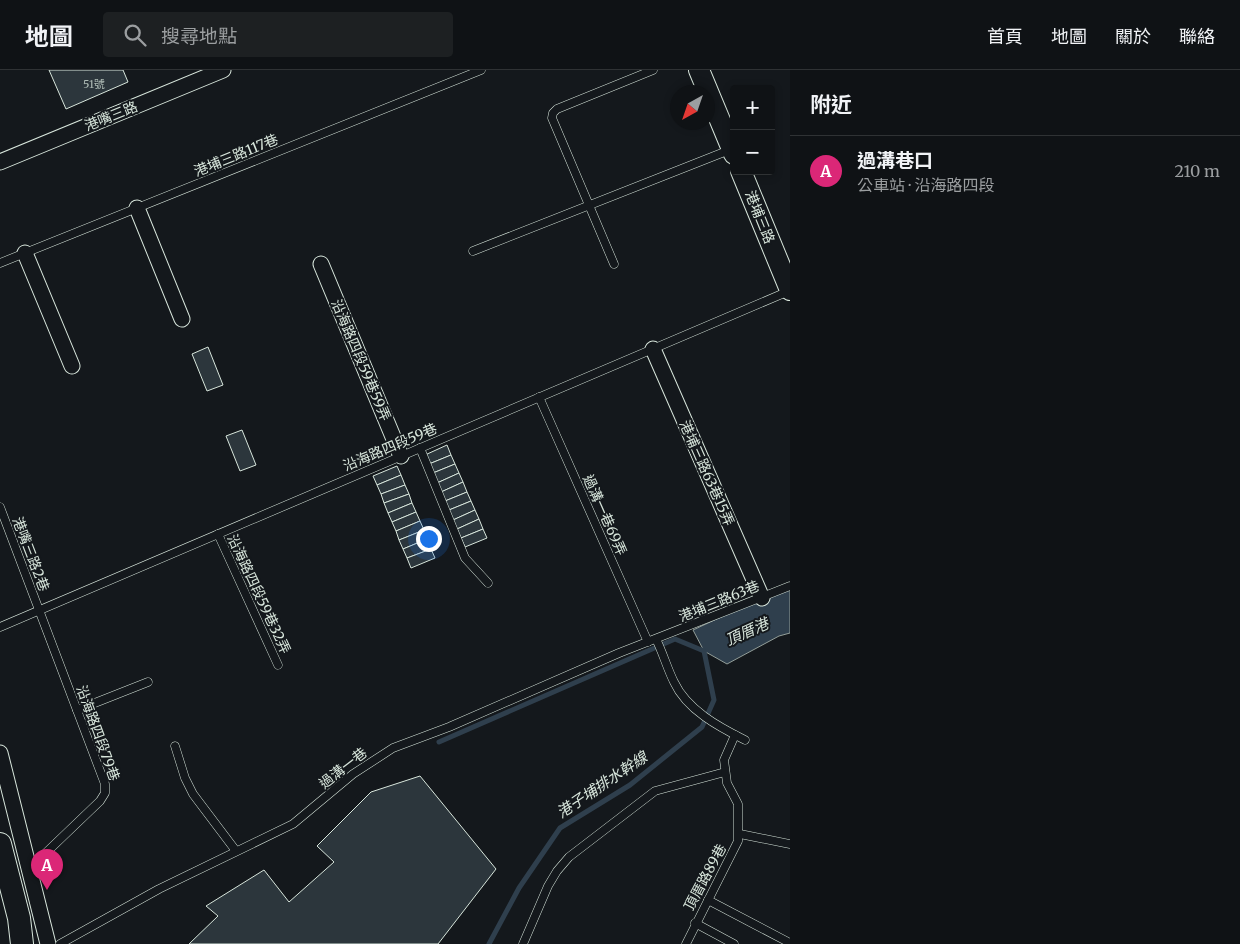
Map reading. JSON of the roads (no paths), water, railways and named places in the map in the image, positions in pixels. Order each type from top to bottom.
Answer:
[{"type":"main road","points":[[0,844],[19,918],[22,944]]},
{"type":"street","name":"港嘴三路","points":[[0,162],[223,70]]},
{"type":"street","points":[[699,70],[730,144]]},
{"type":"street","name":"港埔三路","points":[[743,175],[790,291]]},
{"type":"street","points":[[137,208],[182,319]]},
{"type":"street","points":[[25,253],[72,366]]},
{"type":"street","name":"沿海路四段59巷59弄","points":[[321,264],[401,456]]},
{"type":"street","name":"港埔三路63巷15弄","points":[[653,349],[762,598]]},
{"type":"street","points":[[0,753],[48,944]]},
{"type":"lane","name":"港埔三路117巷","points":[[0,262],[481,70]]},
{"type":"lane","points":[[614,264],[552,118],[552,113],[557,109],[653,70]]},
{"type":"lane","points":[[472,251],[730,152]]},
{"type":"lane","name":"沿海路四段59巷","points":[[0,627],[790,291]]},
{"type":"lane","name":"過溝一巷69弄","points":[[539,398],[648,642]]},
{"type":"lane","points":[[420,448],[465,558],[488,583]]},
{"type":"lane","name":"港嘴三路2巷","points":[[0,507],[39,611]]},
{"type":"lane","name":"沿海路四段59巷32弄","points":[[218,534],[278,665]]},
{"type":"lane","name":"港埔三路63巷","points":[[658,642],[790,586]]},
{"type":"lane","name":"沿海路四段79巷","points":[[30,868],[100,801],[105,793],[105,784],[39,611]]},
{"type":"lane","name":"過溝一巷","points":[[60,944],[143,897],[292,824],[353,774],[393,748],[648,642],[658,642]]},
{"type":"lane","points":[[658,642],[674,683],[684,698],[702,714],[745,740]]},
{"type":"lane","points":[[77,710],[148,682]]},
{"type":"lane","name":"頂厝路89巷","points":[[686,944],[740,834],[738,804],[727,783],[724,760],[735,735]]},
{"type":"lane","points":[[175,746],[185,778],[193,794],[236,851]]},
{"type":"lane","points":[[523,944],[548,886],[556,871],[569,857],[655,791],[726,772]]},
{"type":"lane","points":[[740,834],[790,844]]},
{"type":"lane","points":[[708,900],[790,943]]},
{"type":"lane","points":[[696,923],[734,944]]},
{"type":"water","name":"頂厝港","points":[[790,588],[790,633],[779,636],[727,664],[704,651],[693,630],[779,590]]},
{"type":"waterway","name":"港子埔排水幹線","points":[[439,742],[675,639],[704,651],[714,700],[702,727],[630,785],[560,828],[519,888],[489,944]]},
{"type":"place","name":"過溝巷口","points":[[47,890]]}]
